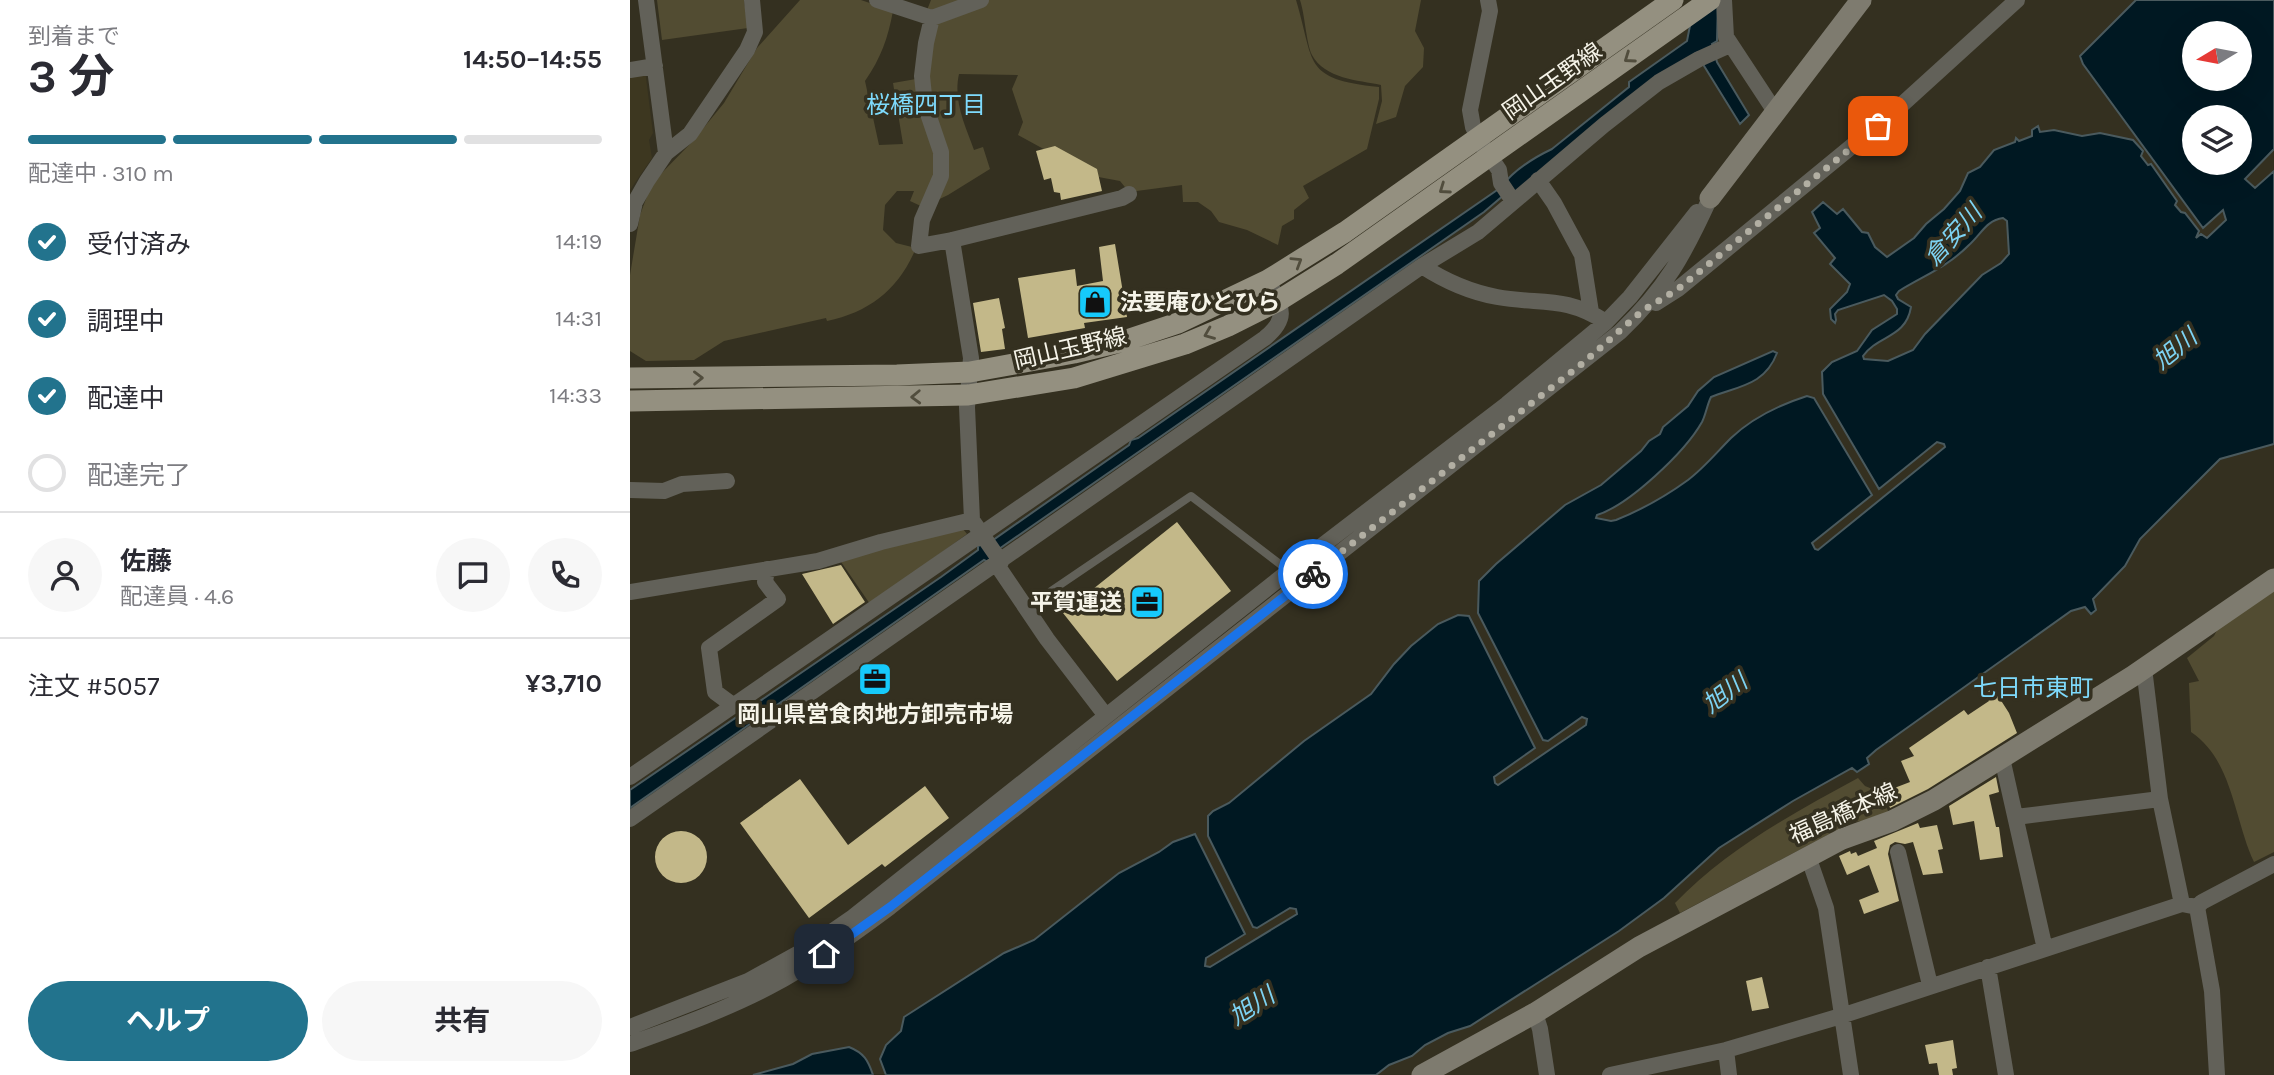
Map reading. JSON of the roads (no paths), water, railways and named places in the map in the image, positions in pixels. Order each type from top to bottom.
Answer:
[{"type":"main road","name":"岡山玉野線","points":[[630,401],[968,395],[1074,378],[1128,363],[1228,326],[1278,301],[1337,264],[1673,0]]},
{"type":"main road","name":"岡山玉野線","points":[[630,378],[970,372],[1074,353],[1124,341],[1178,323],[1268,280],[1485,148],[1685,19],[1710,0]]},
{"type":"main road","points":[[1710,198],[1861,0]]},
{"type":"main road","name":"福島橋本線","points":[[1422,1075],[1535,1013],[1639,947],[1808,856],[1850,835],[1913,811],[2144,668],[2274,579]]},
{"type":"street","points":[[646,0],[666,153]]},
{"type":"street","points":[[630,224],[635,202],[666,153],[690,134],[747,50],[755,32],[752,0]]},
{"type":"street","points":[[877,0],[932,18],[981,0]]},
{"type":"street","points":[[1488,0],[1490,11],[1470,110],[1473,127],[1499,170],[1508,193]]},
{"type":"street","points":[[1724,0],[1723,48],[1776,113]]},
{"type":"street","points":[[1642,311],[1678,289],[1876,127],[2017,0]]},
{"type":"street","points":[[932,18],[922,76],[925,105],[941,152],[941,176],[922,220],[919,246],[1122,198],[1129,194]]},
{"type":"street","points":[[630,819],[1422,266],[1478,232],[1508,193],[1538,180],[1658,82],[1723,48]]},
{"type":"street","points":[[630,70],[655,66]]},
{"type":"street","points":[[1538,180],[1583,255],[1591,312]]},
{"type":"street","points":[[630,1044],[693,1021],[769,987],[842,943],[1620,332],[1665,284],[1685,252],[1710,198]]},
{"type":"street","points":[[630,1027],[748,981],[808,948],[853,917],[1289,570],[1507,404],[1606,321],[1630,297],[1710,198]]},
{"type":"street","points":[[952,240],[971,359],[968,395],[972,520],[1047,639],[1106,716]]},
{"type":"street","points":[[1422,266],[1443,279],[1476,292],[1569,304],[1606,321]]},
{"type":"street","points":[[630,778],[984,538],[1265,338],[1278,327],[1281,316],[1278,301],[1268,280]]},
{"type":"street","points":[[630,490],[664,491],[682,484],[727,481]]},
{"type":"street","points":[[630,592],[818,561],[881,542],[972,520]]},
{"type":"street","points":[[734,706],[715,692],[709,648],[778,599],[765,582],[767,569]]},
{"type":"street","points":[[2144,668],[2160,799],[2212,991],[2217,1075]]},
{"type":"street","points":[[2002,758],[2045,949]]},
{"type":"street","points":[[2016,817],[2160,799]]},
{"type":"street","points":[[1898,852],[1930,985]]},
{"type":"street","points":[[1808,856],[1826,908],[1851,1075]]},
{"type":"street","points":[[1610,1075],[1726,1051],[2202,902],[2274,864]]},
{"type":"street","points":[[1988,967],[2006,1075]]},
{"type":"street","points":[[1535,1013],[1541,1029],[1547,1075]]},
{"type":"street","points":[[1726,1051],[1729,1075]]},
{"type":"lane","points":[[1051,591],[1191,496],[1289,570]]},
{"type":"water","points":[[1695,0],[1718,0],[1717,41],[1712,44],[1717,62],[1749,115],[1740,124],[1696,53],[1515,192],[1504,195],[1484,212],[999,549],[988,562],[984,560],[630,808],[630,790],[941,577],[978,550],[978,546],[993,540],[1129,445],[1131,440],[1138,438],[1500,188],[1524,166],[1552,149],[1629,87],[1629,82],[1687,41]]},
{"type":"water","points":[[2136,0],[2274,0],[2274,149],[2252,172],[2252,105],[2182,105],[2182,175],[2249,175],[2245,179],[2255,188],[2274,171],[2274,444],[2220,459],[2140,539],[2125,566],[2093,599],[2096,610],[2091,614],[2085,607],[2071,611],[1876,750],[1867,758],[1869,764],[1857,772],[1852,768],[1793,801],[1719,848],[1664,898],[1619,931],[1470,1026],[1448,1033],[1376,1075],[886,1075],[880,1059],[886,1045],[901,1031],[904,1017],[1004,953],[1034,940],[1119,873],[1173,842],[1195,834],[1245,934],[1206,958],[1205,966],[1210,967],[1297,914],[1296,909],[1290,908],[1257,928],[1253,927],[1208,836],[1208,816],[1229,803],[1304,741],[1371,694],[1411,646],[1438,624],[1458,615],[1469,616],[1535,748],[1494,777],[1495,783],[1498,785],[1586,725],[1587,719],[1582,717],[1548,741],[1543,740],[1478,613],[1479,581],[1565,505],[1601,485],[1641,451],[1714,377],[1773,351],[1777,353],[1766,372],[1758,378],[1711,397],[1702,422],[1670,462],[1640,489],[1596,518],[1616,520],[1662,497],[1694,475],[1748,424],[1776,408],[1807,396],[1814,398],[1872,495],[1812,543],[1815,549],[1818,550],[1945,447],[1937,442],[1879,489],[1823,394],[1822,372],[1832,362],[1857,351],[1872,330],[1897,314],[1897,309],[1884,295],[1838,310],[1835,323],[1831,319],[1830,309],[1847,292],[1850,284],[1830,264],[1835,258],[1814,233],[1820,228],[1812,212],[1823,202],[1837,214],[1843,209],[1862,232],[1868,233],[1875,247],[1887,257],[1914,238],[1944,209],[1960,191],[1968,173],[1980,167],[1994,150],[2015,142],[2016,138],[2019,141],[2032,136],[2032,130],[2038,126],[2040,132],[2054,130],[2082,136],[2100,133],[2133,140],[2143,151],[2141,156],[2148,165],[2151,164],[2177,201],[2175,205],[2199,231],[2196,238],[2201,234],[2207,238],[2226,220],[2223,210],[2203,228],[2083,64],[2080,56]],"holes":[[[2003,218],[2007,221],[2009,254],[2001,263],[1982,275],[1913,350],[1888,361],[1864,359],[1863,356],[1869,349],[1904,325],[1911,307],[1898,299],[1896,295],[1899,291],[1952,260],[1988,225]]]},
{"type":"water","points":[[849,1047],[865,1058],[873,1075],[753,1075],[793,1064],[812,1054]]},
{"type":"place","name":"法要庵ひとひら","points":[[1095,302]]},
{"type":"place","name":"平賀運送","points":[[1147,602]]},
{"type":"place","name":"岡山県営食肉地方卸売市場","points":[[875,679]]},
{"type":"district","name":"桜橋四丁目","points":[[926,105]]},
{"type":"district","name":"七日市東町","points":[[2033,688]]},
{"type":"water label","name":"倉安川","points":[[1953,235]]},
{"type":"water label","name":"旭川","points":[[2175,349]]},
{"type":"water label","name":"旭川","points":[[1725,693]]},
{"type":"water label","name":"旭川","points":[[1252,1006]]}]
